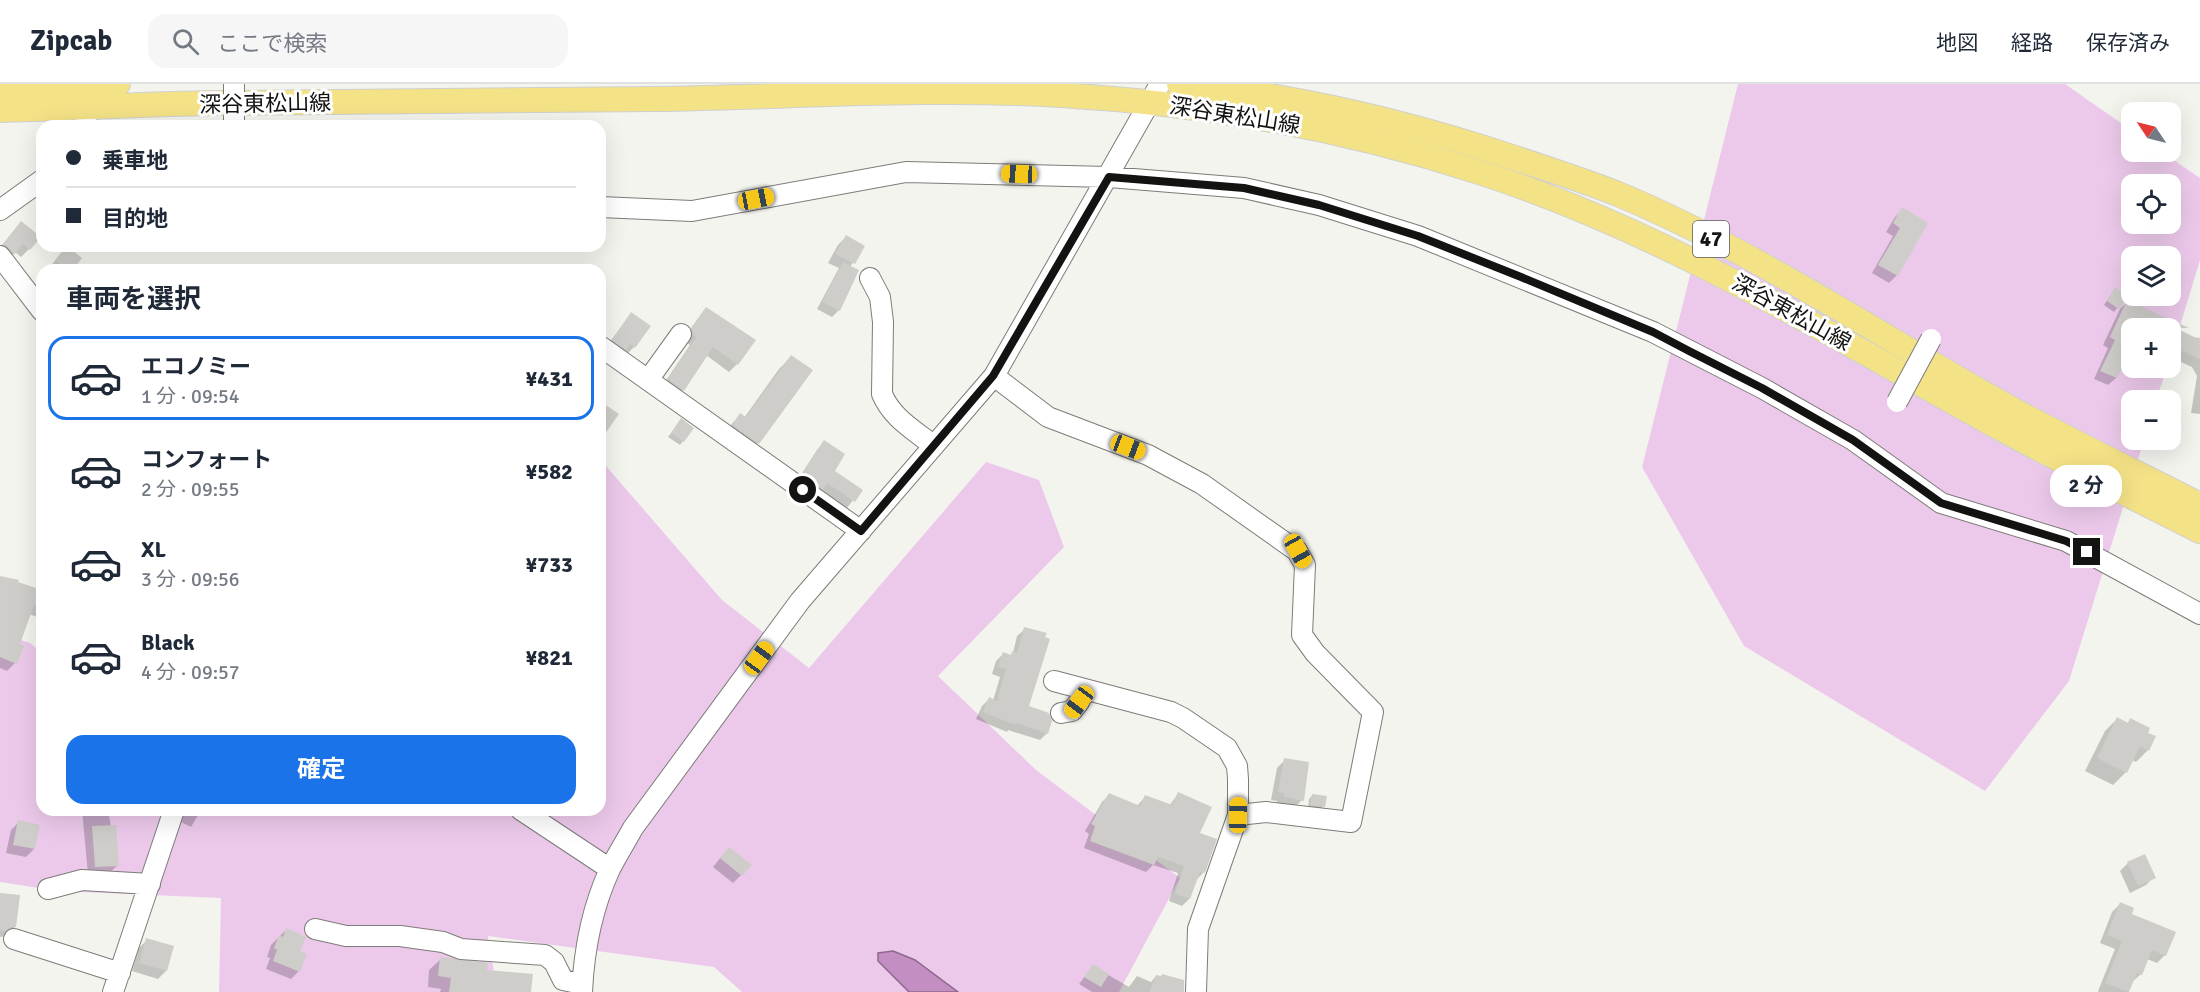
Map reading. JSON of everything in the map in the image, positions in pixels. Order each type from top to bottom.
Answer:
[{"type":"main road","name":"深谷東松山線","points":[[0,87],[87,101],[118,84]]},
{"type":"main road","name":"深谷東松山線","points":[[1179,84],[1342,110],[1422,129],[1556,171],[1618,195],[1743,255],[1841,309],[2002,404],[2200,505]]},
{"type":"main road","name":"深谷東松山線","points":[[0,110],[87,101],[213,103],[643,99],[962,92],[1156,93],[1240,114],[1335,132],[1479,172],[1607,219],[1732,279],[1988,422],[2200,531]]},
{"type":"street","points":[[234,84],[234,120]]},
{"type":"street","points":[[315,929],[346,936],[400,936],[433,940],[461,949],[545,955],[554,962],[563,980],[582,988],[585,953],[593,915],[610,868],[633,828],[793,610],[993,376],[1156,93]]},
{"type":"street","points":[[606,207],[692,211],[906,172],[1109,177],[1244,188],[1319,205],[1418,236],[1653,332],[1762,388],[1853,440],[1941,503],[2066,541],[2200,614]]},
{"type":"street","points":[[0,210],[36,184]]},
{"type":"street","points":[[0,256],[36,303]]},
{"type":"street","points":[[870,278],[880,297],[882,394],[886,405],[892,414],[934,446]]},
{"type":"street","points":[[648,380],[681,334]]},
{"type":"street","points":[[1898,402],[1932,339]]},
{"type":"street","points":[[606,350],[861,531]]},
{"type":"street","points":[[993,376],[1048,417],[1148,455],[1202,484],[1298,551],[1305,565],[1302,635],[1315,653],[1373,712],[1351,822],[1266,812],[1238,815]]},
{"type":"street","points":[[1054,681],[1171,712],[1184,718],[1227,748],[1237,766],[1238,815],[1198,929],[1196,992]]},
{"type":"street","points":[[1061,713],[1072,711],[1084,690]]},
{"type":"street","points":[[113,992],[172,816]]},
{"type":"street","points":[[530,816],[610,868]]},
{"type":"street","points":[[48,889],[82,880],[150,884]]},
{"type":"street","points":[[15,939],[120,973]]},
{"type":"shaded area","points":[[1738,84],[2065,84],[2121,123],[2121,162],[2177,162],[2200,178],[2200,260],[2181,322],[2181,318],[2121,318],[2121,378],[2164,378],[2159,390],[2121,390],[2121,450],[2141,450],[2069,681],[1985,791],[1744,646],[1642,467]]},
{"type":"shaded area","points":[[986,462],[1039,480],[1064,547],[938,676],[1036,770],[1180,878],[1119,992],[742,992],[714,967],[488,936],[497,992],[219,992],[221,898],[58,891],[0,882],[0,633],[30,643],[36,648],[36,816],[606,816],[606,466],[722,600],[809,668]]},
{"type":"shaded area","points":[[893,951],[915,960],[958,992],[909,992],[878,961],[878,953]]},
{"type":"building","points":[[1902,207],[1928,223],[1898,276],[1878,265],[1900,228],[1893,223]]},
{"type":"building","points":[[21,221],[36,233],[36,243],[30,250],[23,244],[14,255],[9,248],[2,245]]},
{"type":"building","points":[[846,235],[865,246],[855,264],[835,254]]},
{"type":"building","points":[[62,252],[74,252],[82,258],[78,264],[58,264],[55,260]]},
{"type":"building","points":[[843,262],[859,270],[840,311],[822,302]]},
{"type":"building","points":[[2115,287],[2121,291],[2119,309],[2107,301]]},
{"type":"building","points":[[2124,306],[2140,306],[2167,318],[2121,318],[2121,370],[2117,378],[2100,371],[2115,340],[2110,337]]},
{"type":"building","points":[[706,307],[756,340],[738,365],[713,347],[684,391],[668,379],[696,337],[691,328]]},
{"type":"building","points":[[631,312],[651,326],[635,348],[630,344],[626,350],[612,340]]},
{"type":"building","points":[[2181,330],[2200,338],[2200,359],[2181,351]]},
{"type":"building","points":[[791,355],[813,370],[759,444],[732,425],[740,413],[746,417]]},
{"type":"building","points":[[606,405],[619,414],[606,432]]},
{"type":"building","points":[[681,418],[694,428],[684,442],[671,433]]},
{"type":"building","points":[[824,440],[845,454],[835,471],[863,490],[855,502],[827,483],[823,490],[803,473]]},
{"type":"building","points":[[0,576],[19,580],[18,582],[36,588],[36,606],[34,605],[20,644],[24,646],[17,664],[0,657]]},
{"type":"building","points":[[1024,627],[1047,633],[1045,637],[1050,639],[1029,706],[1049,713],[1052,721],[1048,734],[1016,723],[1015,725],[983,712],[989,697],[997,701],[1006,669],[998,667],[1003,652],[1011,655],[1012,651],[1017,653]]},
{"type":"building","points":[[2117,717],[2128,723],[2130,718],[2150,728],[2148,733],[2156,736],[2149,751],[2140,746],[2127,773],[2097,758]]},
{"type":"building","points":[[1284,758],[1309,762],[1304,801],[1284,797],[1284,793],[1278,792]]},
{"type":"building","points":[[1178,792],[1212,807],[1200,833],[1217,839],[1205,873],[1200,872],[1190,899],[1175,894],[1184,866],[1158,857],[1154,865],[1090,841],[1095,826],[1091,824],[1109,793],[1140,806],[1145,795],[1172,805]]},
{"type":"building","points":[[1312,794],[1327,796],[1325,807],[1310,805]]},
{"type":"building","points":[[18,820],[40,825],[35,849],[13,845]]},
{"type":"building","points":[[116,825],[119,866],[95,867],[92,826]]},
{"type":"building","points":[[729,847],[752,865],[742,876],[720,858]]},
{"type":"building","points":[[2145,854],[2156,878],[2138,886],[2127,862]]},
{"type":"building","points":[[0,893],[20,895],[16,927],[5,931],[0,930]]},
{"type":"building","points":[[2120,902],[2134,908],[2132,914],[2176,932],[2166,956],[2152,950],[2142,975],[2137,973],[2129,992],[2105,983],[2122,941],[2107,935]]},
{"type":"building","points":[[286,928],[306,937],[300,951],[307,954],[300,972],[273,961],[277,950],[274,948],[279,935],[283,937]]},
{"type":"building","points":[[146,938],[174,946],[167,971],[139,963]]},
{"type":"building","points":[[440,957],[488,963],[487,970],[533,974],[531,992],[449,992],[451,978],[438,976]]},
{"type":"building","points":[[1093,964],[1109,974],[1101,987],[1084,977]]},
{"type":"building","points":[[1162,974],[1184,980],[1184,992],[1149,992],[1156,975],[1161,976]]},
{"type":"route","points":[[803,490],[861,531],[993,376],[1109,177],[1244,188],[1319,205],[1418,236],[1653,332],[1762,388],[1853,440],[1941,503],[2066,541],[2087,552]]}]
